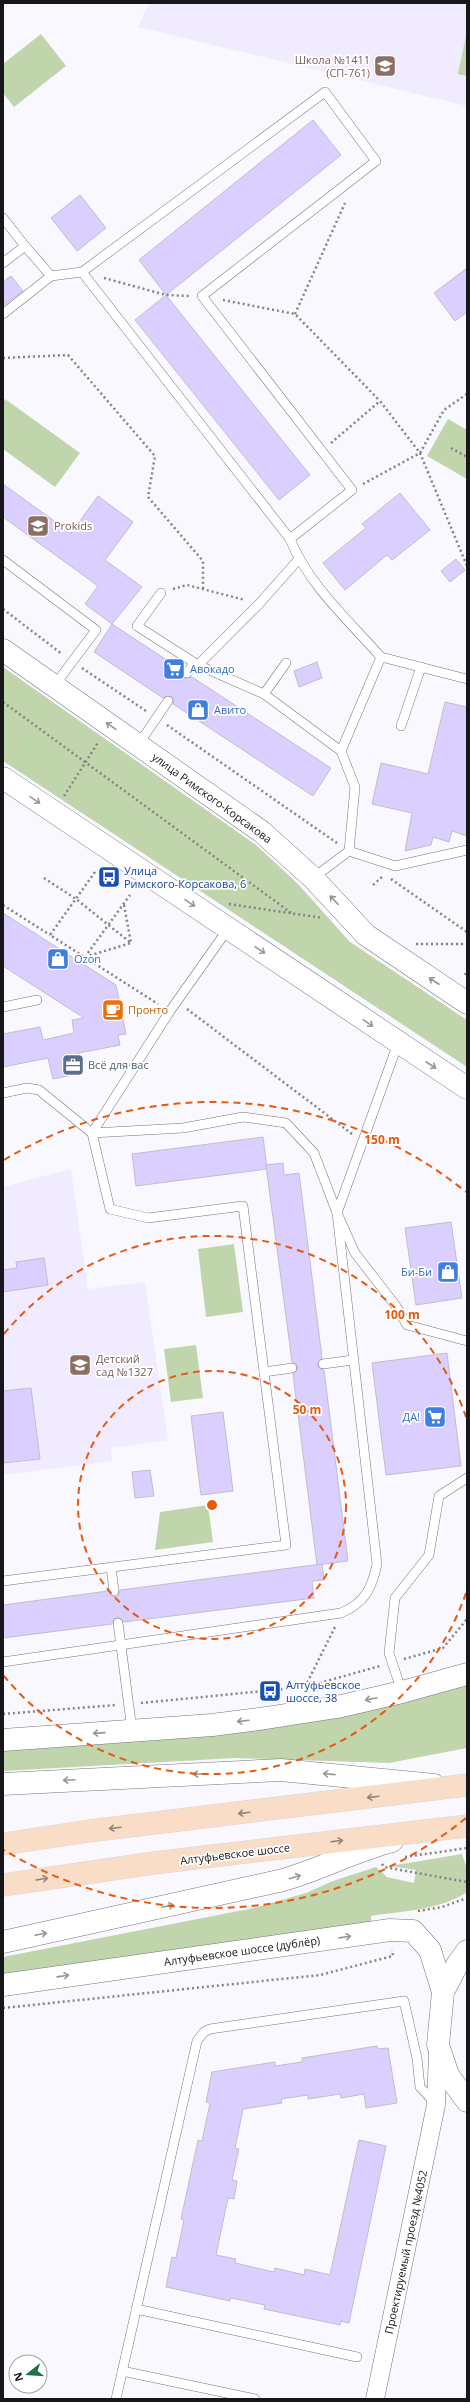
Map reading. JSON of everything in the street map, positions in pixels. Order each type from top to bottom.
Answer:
[{"type":"main road","name":"улица Римского-Корсакова","points":[[3,650],[262,832],[313,878],[366,935],[467,1002]]},
{"type":"main road","points":[[3,778],[467,1088]]},
{"type":"main road","points":[[436,1683],[457,1672],[467,1663]]},
{"type":"main road","points":[[3,1740],[266,1718],[337,1707],[402,1692],[467,1674]]},
{"type":"main road","points":[[3,1784],[281,1770],[459,1786]]},
{"type":"main road","points":[[3,1844],[78,1833],[459,1786]]},
{"type":"main road","name":"Алтуфьевское шоссе","points":[[3,1885],[154,1863],[467,1826]]},
{"type":"main road","points":[[3,1942],[297,1876],[366,1848],[443,1828]]},
{"type":"main road","name":"Алтуфьевское шоссе (дублёр)","points":[[3,1984],[398,1930],[413,1931],[430,1950],[443,1992]]},
{"type":"main road","points":[[467,1951],[457,1965],[443,1992],[438,2045],[448,2075],[467,2101]]},
{"type":"street","name":"Проектируемый проезд №4052","points":[[375,2399],[436,2105],[438,2045]]},
{"type":"street","name":"Проектируемый проезд №4052","points":[[436,2105],[453,2082]]},
{"type":"lane","points":[[3,314],[51,276],[82,272],[325,92],[376,161],[202,296],[352,490],[290,539]]},
{"type":"lane","points":[[3,218],[51,276]]},
{"type":"lane","points":[[3,263],[25,246]]},
{"type":"lane","points":[[82,272],[290,539],[298,560],[334,604],[381,657],[467,679]]},
{"type":"lane","points":[[3,560],[96,630],[54,686]]},
{"type":"lane","points":[[187,673],[259,604],[298,560]]},
{"type":"lane","points":[[161,593],[137,626],[196,664],[264,694],[341,751],[355,787],[349,851],[313,878]]},
{"type":"lane","points":[[341,751],[381,657]]},
{"type":"lane","points":[[264,694],[286,663]]},
{"type":"lane","points":[[401,726],[420,667]]},
{"type":"lane","points":[[138,745],[168,701]]},
{"type":"lane","points":[[349,851],[395,866],[467,850]]},
{"type":"lane","points":[[92,1133],[170,1011],[228,929]]},
{"type":"lane","points":[[3,1007],[37,1000]]},
{"type":"lane","points":[[3,1662],[342,1613],[356,1607],[364,1598],[374,1581],[377,1564],[337,1213],[398,1043]]},
{"type":"lane","points":[[3,1093],[27,1088],[39,1090],[92,1133],[110,1209],[148,1218],[243,1206],[286,1545],[3,1581]]},
{"type":"lane","points":[[92,1133],[183,1128],[243,1117],[286,1123],[314,1153],[337,1213],[356,1253],[396,1306],[407,1325],[467,1341]]},
{"type":"lane","points":[[323,1364],[354,1360]]},
{"type":"lane","points":[[264,1372],[292,1368]]},
{"type":"lane","points":[[402,1692],[389,1653],[395,1598],[429,1555],[440,1496],[467,1478]]},
{"type":"lane","points":[[111,1567],[114,1591]]},
{"type":"lane","points":[[118,1623],[132,1730]]},
{"type":"lane","points":[[116,2399],[183,2096],[197,2041],[204,2032],[210,2029],[404,2001],[418,2058],[420,2087],[436,2105]]},
{"type":"lane","points":[[136,2309],[357,2357]]},
{"type":"lane","points":[[122,2371],[255,2399]]},
{"type":"path","points":[[295,314],[358,176]]},
{"type":"path","points":[[82,272],[166,295],[202,296],[295,314],[380,401],[420,453],[467,566]]},
{"type":"path","points":[[3,358],[68,355],[155,456],[148,496],[203,561],[203,589]]},
{"type":"path","points":[[352,490],[420,453],[444,410],[467,394]]},
{"type":"path","points":[[322,451],[380,401]]},
{"type":"path","points":[[451,448],[467,457]]},
{"type":"path","points":[[161,593],[187,585],[259,604]]},
{"type":"path","points":[[3,610],[72,661],[349,851]]},
{"type":"path","points":[[3,702],[294,915]]},
{"type":"path","points":[[62,800],[102,736]]},
{"type":"path","points":[[378,871],[467,932]]},
{"type":"path","points":[[50,935],[95,872]]},
{"type":"path","points":[[44,878],[76,899],[131,944]]},
{"type":"path","points":[[85,957],[130,895]]},
{"type":"path","points":[[124,904],[131,944]]},
{"type":"path","points":[[223,904],[329,919]]},
{"type":"path","points":[[3,905],[170,1011]]},
{"type":"path","points":[[85,957],[131,944]]},
{"type":"path","points":[[413,944],[467,944]]},
{"type":"path","points":[[465,975],[467,971]]},
{"type":"path","points":[[177,1002],[362,1142]]},
{"type":"path","points":[[3,1714],[129,1704],[305,1687],[342,1613]]},
{"type":"path","points":[[402,1858],[467,1848]]},
{"type":"path","points":[[388,1861],[382,1864],[384,1867],[467,1882]]},
{"type":"path","points":[[411,1912],[442,1907],[467,1898]]},
{"type":"path","points":[[3,2008],[320,1975],[393,1956],[391,1943]]},
{"type":"shaded area","name":"Школа №1411 (СП-761)","points":[[149,3],[467,3],[467,106],[138,27]]},
{"type":"shaded area","name":"Детский сад №1327","points":[[71,1169],[88,1289],[145,1282],[168,1440],[111,1448],[112,1461],[3,1475],[3,1187]]},
{"type":"green space","points":[[467,31],[467,76],[458,74]]},
{"type":"green space","points":[[41,34],[66,66],[14,107],[3,93],[3,64]]},
{"type":"green space","points":[[5,399],[80,453],[55,487],[3,449],[3,403]]},
{"type":"green space","points":[[448,419],[467,430],[467,479],[427,456]]},
{"type":"green space","points":[[3,667],[256,845],[298,884],[350,942],[467,1020],[467,1067],[3,761]]},
{"type":"green space","points":[[234,1244],[243,1312],[206,1317],[198,1249]]},
{"type":"green space","points":[[196,1345],[203,1398],[171,1402],[164,1349]]},
{"type":"green space","points":[[208,1505],[213,1542],[155,1550],[160,1512]]},
{"type":"green space","points":[[467,1684],[467,1748],[389,1763],[235,1758],[3,1771],[3,1750]]},
{"type":"green space","points":[[462,1854],[467,1869],[467,1892],[445,1903],[421,1909],[371,1916],[371,1924],[3,1974],[3,1957],[254,1908],[306,1893],[333,1881],[376,1867],[387,1877],[414,1883],[416,1870],[390,1866]]},
{"type":"building","points":[[313,120],[341,155],[166,295],[139,260]]},
{"type":"building","points":[[80,195],[106,228],[77,251],[51,218]]},
{"type":"building","points":[[467,268],[467,312],[455,321],[434,293]]},
{"type":"building","points":[[11,276],[23,291],[3,306],[3,282]]},
{"type":"building","points":[[166,295],[310,475],[279,500],[135,320]]},
{"type":"building","points":[[3,484],[71,533],[98,496],[133,522],[105,560],[142,587],[112,624],[85,604],[98,586],[3,517]]},
{"type":"building","points":[[400,493],[430,530],[392,560],[387,555],[345,590],[323,563],[366,528],[362,524]]},
{"type":"building","points":[[456,559],[465,570],[450,582],[441,571]]},
{"type":"building","points":[[112,624],[182,670],[184,678],[192,677],[331,768],[313,796],[173,704],[174,699],[171,696],[163,698],[94,652]]},
{"type":"building","points":[[317,662],[322,678],[299,687],[294,671]]},
{"type":"building","points":[[445,702],[467,707],[467,836],[452,831],[449,842],[433,837],[431,845],[405,851],[412,813],[372,804],[381,763],[428,774]]},
{"type":"building","points":[[3,913],[116,985],[126,1034],[118,1035],[120,1045],[79,1053],[83,1073],[53,1079],[48,1058],[3,1067],[3,1034],[40,1027],[43,1040],[74,1033],[72,1020],[84,1018],[3,966]]},
{"type":"building","points":[[263,1137],[267,1169],[136,1186],[132,1154]]},
{"type":"building","points":[[283,1163],[284,1175],[299,1173],[322,1358],[317,1364],[319,1368],[324,1370],[348,1561],[317,1565],[293,1374],[298,1368],[296,1364],[292,1362],[266,1165]]},
{"type":"building","points":[[451,1222],[462,1298],[416,1305],[405,1228]]},
{"type":"building","points":[[44,1258],[48,1285],[3,1292],[3,1270],[17,1268],[16,1262]]},
{"type":"building","points":[[447,1353],[461,1466],[386,1475],[372,1363]]},
{"type":"building","points":[[31,1388],[40,1459],[3,1463],[3,1391]]},
{"type":"building","points":[[223,1412],[233,1491],[201,1495],[191,1416]]},
{"type":"building","points":[[150,1470],[154,1496],[135,1498],[132,1472]]},
{"type":"building","points":[[322,1564],[324,1580],[312,1581],[314,1598],[124,1622],[118,1617],[114,1619],[112,1624],[3,1638],[3,1605],[108,1591],[114,1597],[118,1596],[120,1590]]},
{"type":"building","points":[[377,2046],[378,2049],[388,2048],[397,2103],[366,2108],[364,2094],[341,2098],[340,2094],[308,2099],[308,2095],[281,2099],[282,2103],[243,2109],[235,2148],[239,2149],[232,2180],[237,2181],[234,2199],[228,2198],[216,2255],[236,2259],[235,2263],[274,2272],[275,2268],[304,2275],[305,2269],[330,2275],[359,2140],[386,2146],[349,2323],[341,2321],[340,2325],[264,2309],[265,2305],[231,2298],[230,2301],[166,2287],[172,2257],[176,2258],[184,2220],[181,2219],[198,2140],[202,2141],[210,2103],[206,2102],[212,2072],[275,2062],[275,2066],[302,2062],[302,2058]]},
{"type":"place","name":"Школа №1411 (СП-761)","points":[[385,66]]},
{"type":"place","name":"Prokids","points":[[38,526]]},
{"type":"place","name":"Авокадо","points":[[174,669]]},
{"type":"place","name":"Авито","points":[[198,710]]},
{"type":"place","name":"Улица Римского-Корсакова, 6","points":[[109,877]]},
{"type":"place","name":"Ozon","points":[[58,959]]},
{"type":"place","name":"Пронто","points":[[113,1010]]},
{"type":"place","name":"Всё для вас","points":[[73,1065]]},
{"type":"place","name":"Би-Би","points":[[448,1272]]},
{"type":"place","name":"Детский сад №1327","points":[[80,1365]]},
{"type":"place","name":"ДА!","points":[[435,1417]]},
{"type":"place","name":"Алтуфьевское шоссе, 38","points":[[270,1691]]}]
